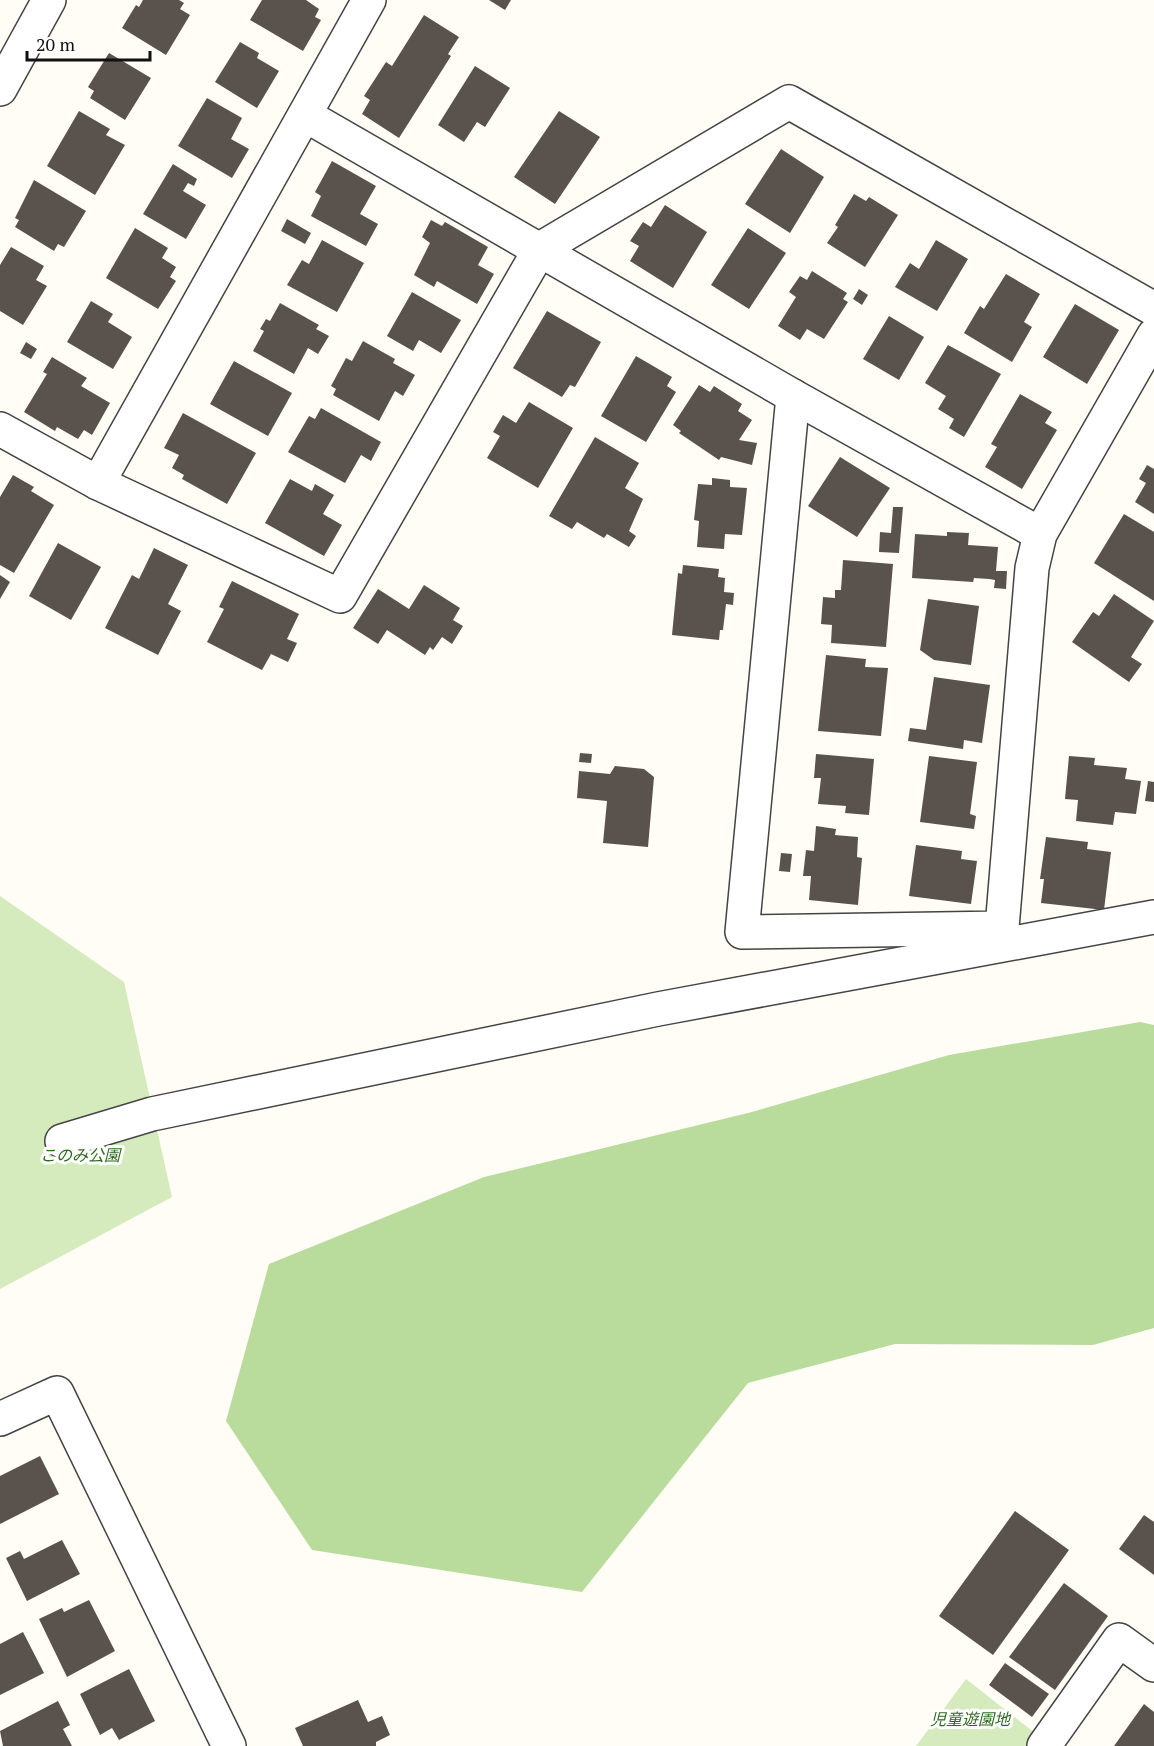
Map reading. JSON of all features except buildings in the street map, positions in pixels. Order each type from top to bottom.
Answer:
[{"type":"street","points":[[0,89],[49,0]]},
{"type":"street","points":[[98,483],[369,0]]},
{"type":"street","points":[[0,429],[98,483],[340,596],[540,249],[789,102],[1154,309]]},
{"type":"street","points":[[305,115],[793,396],[1040,534]]},
{"type":"street","points":[[793,396],[742,932],[1002,928],[1032,568],[1040,534],[1154,335]]},
{"type":"street","points":[[62,1141],[152,1114],[658,1009],[1154,917]]},
{"type":"street","points":[[0,1419],[57,1394],[229,1746]]},
{"type":"street","points":[[1044,1746],[1119,1640],[1154,1665]]},
{"type":"green space","name":"このみ公園","points":[[0,896],[124,982],[172,1197],[0,1289]]},
{"type":"green space","points":[[1140,1022],[1154,1025],[1154,1328],[1093,1345],[895,1344],[748,1383],[582,1592],[312,1550],[226,1421],[269,1264],[484,1177],[748,1113],[949,1055]]},
{"type":"green space","name":"児童遊園地","points":[[966,1679],[1035,1733],[1026,1746],[916,1746]]}]
